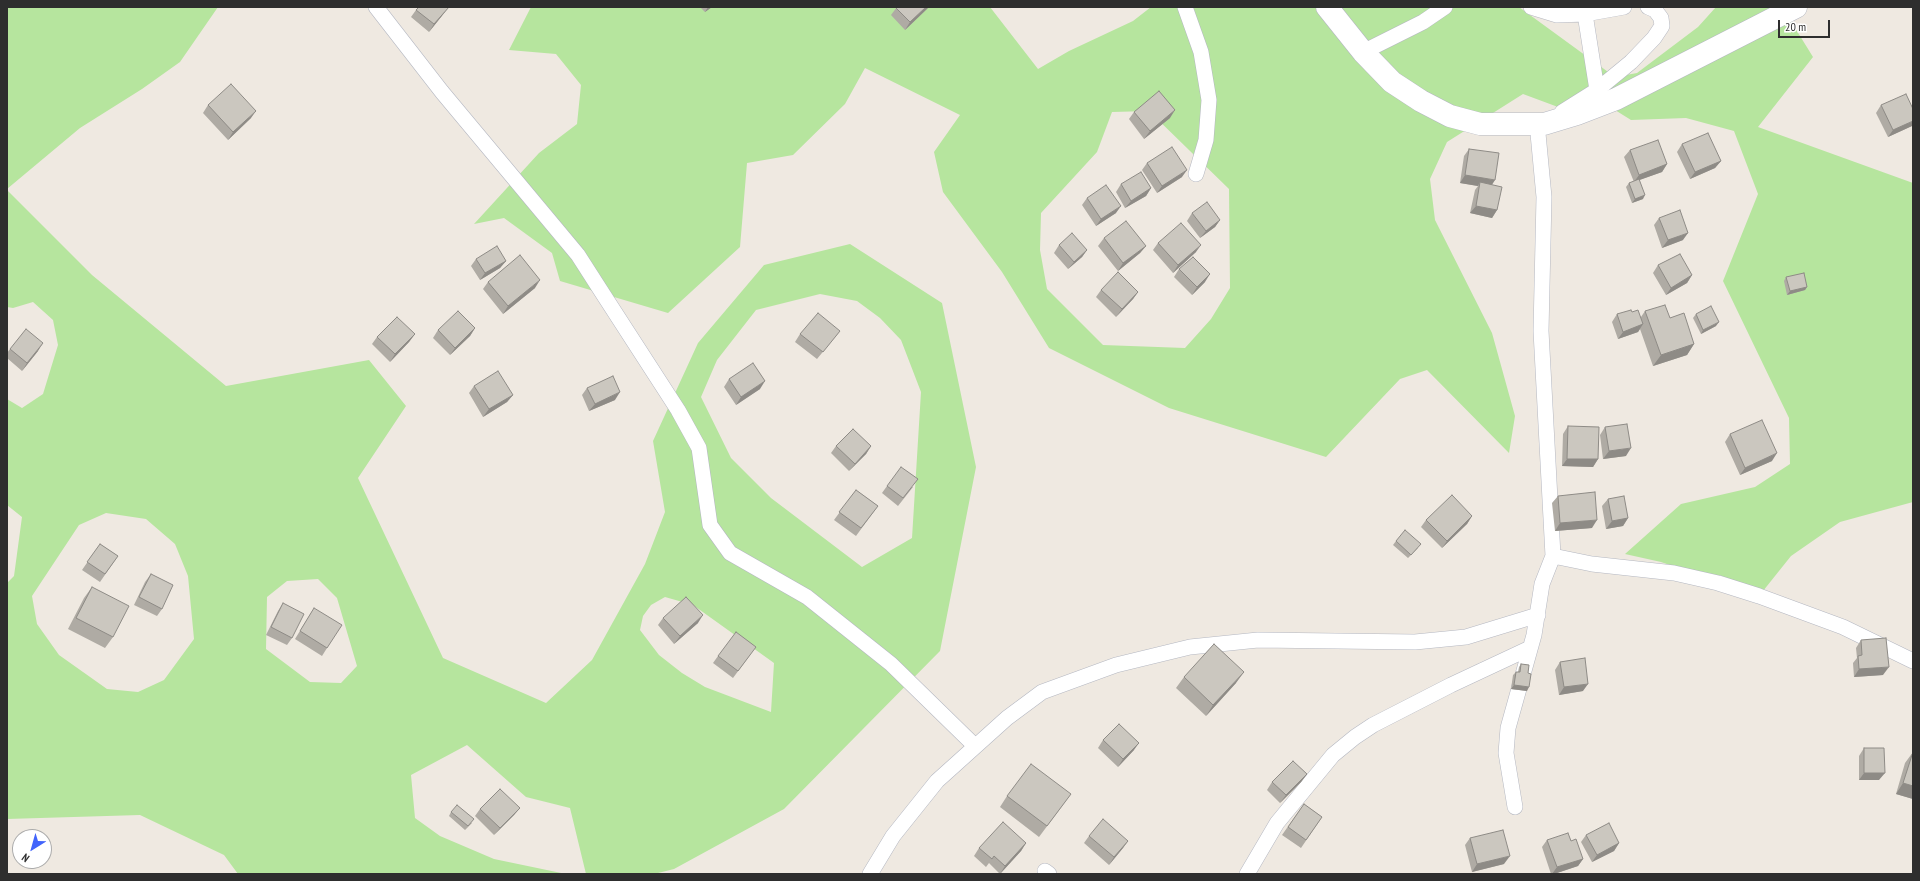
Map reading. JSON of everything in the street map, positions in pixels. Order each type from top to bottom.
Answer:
[{"type":"main road","points":[[1327,7],[1363,52],[1392,82],[1421,101],[1450,116],[1480,124],[1541,123],[1577,114],[1616,99],[1796,7]]},
{"type":"street","points":[[376,7],[442,92],[578,255],[678,410],[699,448],[710,525],[730,553],[807,597],[891,664],[975,746]]},
{"type":"street","points":[[1185,7],[1201,52],[1209,100],[1206,140],[1196,174]]},
{"type":"street","points":[[1363,52],[1423,22],[1445,7]]},
{"type":"street","points":[[1531,7],[1558,15],[1585,14],[1624,7]]},
{"type":"street","points":[[1515,807],[1506,753],[1508,728],[1538,615],[1542,584],[1553,556],[1541,331],[1544,196],[1541,123],[1598,90],[1632,62],[1654,38],[1662,26],[1661,18],[1655,10],[1648,7]]},
{"type":"street","points":[[1585,14],[1598,90]]},
{"type":"street","points":[[1553,556],[1592,564],[1674,573],[1718,583],[1759,596],[1843,627],[1913,661]]},
{"type":"street","points":[[870,874],[892,836],[937,781],[1007,718],[1042,692],[1116,665],[1190,647],[1258,640],[1415,642],[1466,636],[1538,615]]},
{"type":"street","points":[[1246,874],[1277,823],[1333,755],[1355,736],[1451,685],[1530,648]]},
{"type":"green space","points":[[7,7],[218,7],[180,62],[142,89],[80,128],[7,189]]},
{"type":"green space","points":[[531,7],[990,7],[1038,69],[1069,51],[1133,21],[1151,7],[1519,7],[1615,77],[1637,73],[1698,27],[1716,7],[1793,7],[1792,23],[1813,57],[1758,127],[1913,183],[1913,502],[1840,522],[1791,556],[1759,596],[1661,562],[1625,554],[1681,504],[1755,487],[1790,464],[1789,418],[1723,281],[1758,194],[1734,131],[1686,118],[1631,120],[1599,100],[1558,107],[1523,94],[1447,142],[1430,179],[1435,220],[1492,333],[1515,416],[1509,453],[1427,370],[1400,379],[1326,457],[1169,408],[1049,348],[1002,272],[943,192],[934,152],[960,115],[865,68],[845,104],[793,155],[747,163],[740,247],[668,313],[560,281],[552,253],[504,218],[474,224],[539,153],[577,124],[581,85],[556,54],[509,50]],"holes":[[[1149,111],[1229,189],[1230,288],[1211,319],[1185,348],[1103,345],[1047,289],[1040,250],[1041,213],[1097,152],[1112,112]]]},
{"type":"green space","points":[[7,190],[92,275],[226,386],[369,360],[406,406],[358,478],[443,658],[546,703],[592,660],[645,564],[665,512],[653,441],[698,343],[764,265],[850,244],[942,303],[976,467],[940,651],[784,809],[674,869],[654,874],[586,874],[570,808],[526,797],[467,745],[411,775],[415,818],[440,836],[494,859],[566,874],[238,874],[224,855],[140,815],[7,819],[7,583],[14,576],[22,517],[7,505],[7,399],[22,408],[43,394],[58,345],[53,320],[33,302],[13,308],[7,307]],"holes":[[[820,294],[857,301],[880,318],[901,340],[921,392],[912,538],[862,567],[771,498],[731,458],[701,397],[717,360],[756,310]],[[106,513],[146,519],[175,544],[188,576],[194,639],[164,680],[138,692],[107,689],[59,655],[37,624],[32,596],[79,525]],[[318,579],[337,598],[357,666],[341,683],[310,682],[266,649],[267,597],[287,581]],[[665,597],[693,605],[774,663],[771,712],[705,687],[682,673],[659,655],[640,630],[643,616],[651,605]]]},
{"type":"building","points":[[419,7],[449,7],[434,24],[416,10]]},
{"type":"building","points":[[926,7],[910,22],[896,8]]},
{"type":"building","points":[[231,84],[256,111],[233,132],[208,105]]},
{"type":"building","points":[[1159,91],[1175,110],[1150,131],[1134,112]]},
{"type":"building","points":[[1906,94],[1913,109],[1913,121],[1893,130],[1881,105]]},
{"type":"building","points":[[1708,133],[1721,161],[1695,172],[1682,144]]},
{"type":"building","points":[[1658,140],[1667,164],[1639,175],[1630,150]]},
{"type":"building","points":[[1172,147],[1187,170],[1162,186],[1147,163]]},
{"type":"building","points":[[1469,149],[1499,153],[1495,180],[1465,175]]},
{"type":"building","points":[[1141,172],[1151,188],[1131,201],[1121,184]]},
{"type":"building","points":[[1639,179],[1645,195],[1635,199],[1629,183]]},
{"type":"building","points":[[1480,182],[1502,187],[1497,210],[1476,206]]},
{"type":"building","points":[[1106,185],[1121,206],[1101,219],[1087,198]]},
{"type":"building","points":[[1207,202],[1220,220],[1206,231],[1192,213]]},
{"type":"building","points":[[1680,210],[1688,233],[1668,240],[1659,218]]},
{"type":"building","points":[[1126,221],[1146,246],[1123,263],[1104,238]]},
{"type":"building","points":[[1181,223],[1201,245],[1178,265],[1158,243]]},
{"type":"building","points":[[1072,233],[1087,250],[1074,262],[1059,245]]},
{"type":"building","points":[[497,246],[506,261],[485,273],[476,259]]},
{"type":"building","points":[[1680,254],[1692,275],[1671,288],[1658,265]]},
{"type":"building","points":[[520,255],[540,280],[508,306],[488,282]]},
{"type":"building","points":[[1193,257],[1210,274],[1197,287],[1179,269]]},
{"type":"building","points":[[1118,272],[1138,292],[1122,309],[1101,290]]},
{"type":"building","points":[[1804,273],[1807,287],[1790,291],[1786,277]]},
{"type":"building","points":[[1665,305],[1670,318],[1684,313],[1694,344],[1661,355],[1645,311]]},
{"type":"building","points":[[1711,306],[1719,322],[1703,330],[1696,314]]},
{"type":"building","points":[[1631,310],[1632,312],[1638,310],[1643,324],[1623,332],[1617,314]]},
{"type":"building","points":[[458,311],[475,328],[455,348],[438,330]]},
{"type":"building","points":[[818,313],[840,331],[823,352],[800,334]]},
{"type":"building","points":[[397,317],[415,334],[395,354],[377,337]]},
{"type":"building","points":[[26,329],[43,343],[27,363],[10,349]]},
{"type":"building","points":[[753,363],[765,381],[741,397],[729,379]]},
{"type":"building","points":[[498,371],[513,395],[489,409],[474,386]]},
{"type":"building","points":[[613,376],[620,392],[595,404],[587,388]]},
{"type":"building","points":[[1762,420],[1777,453],[1745,468],[1730,434]]},
{"type":"building","points":[[1627,424],[1631,448],[1609,451],[1605,427]]},
{"type":"building","points":[[1568,426],[1599,427],[1598,459],[1567,459]]},
{"type":"building","points":[[853,429],[871,446],[855,464],[836,446]]},
{"type":"building","points":[[901,467],[918,479],[903,498],[887,486]]},
{"type":"building","points":[[856,490],[878,506],[861,528],[839,512]]},
{"type":"building","points":[[1595,492],[1597,520],[1560,523],[1558,496]]},
{"type":"building","points":[[1452,495],[1472,516],[1447,541],[1426,520]]},
{"type":"building","points":[[1624,496],[1628,518],[1612,521],[1608,499]]},
{"type":"building","points":[[1405,530],[1421,544],[1411,555],[1396,541]]},
{"type":"building","points":[[100,544],[118,556],[105,574],[87,562]]},
{"type":"building","points":[[151,574],[173,585],[162,609],[139,597]]},
{"type":"building","points":[[92,587],[129,606],[113,637],[76,618]]},
{"type":"building","points":[[686,597],[703,615],[680,636],[663,618]]},
{"type":"building","points":[[283,603],[304,614],[292,638],[271,627]]},
{"type":"building","points":[[314,608],[342,625],[327,648],[300,631]]},
{"type":"building","points":[[736,632],[756,647],[738,671],[718,656]]},
{"type":"building","points":[[1886,638],[1889,667],[1859,669],[1858,656],[1862,655],[1861,640]]},
{"type":"building","points":[[1214,644],[1244,672],[1213,705],[1184,677]]},
{"type":"building","points":[[1585,658],[1588,684],[1564,687],[1560,662]]},
{"type":"building","points":[[1521,664],[1529,665],[1528,673],[1531,674],[1529,687],[1514,685],[1516,672],[1520,672]]},
{"type":"building","points":[[1119,724],[1139,743],[1123,759],[1103,740]]},
{"type":"building","points":[[1864,748],[1884,748],[1885,773],[1864,773]]},
{"type":"building","points":[[1913,752],[1913,786],[1903,783]]},
{"type":"building","points":[[1293,761],[1307,774],[1286,795],[1272,782]]},
{"type":"building","points":[[1031,764],[1071,794],[1047,826],[1007,796]]},
{"type":"building","points":[[500,789],[520,808],[500,828],[480,809]]},
{"type":"building","points":[[1304,804],[1322,817],[1306,840],[1288,827]]},
{"type":"building","points":[[457,805],[474,819],[468,826],[451,812]]},
{"type":"building","points":[[1103,819],[1128,841],[1114,857],[1089,836]]},
{"type":"building","points":[[1003,822],[1026,843],[1005,866],[994,856],[992,859],[979,848]]},
{"type":"building","points":[[1609,823],[1619,843],[1597,855],[1586,835]]},
{"type":"building","points":[[1503,830],[1510,856],[1477,864],[1470,838]]},
{"type":"building","points":[[1568,833],[1571,841],[1576,839],[1583,859],[1557,867],[1547,840]]}]
